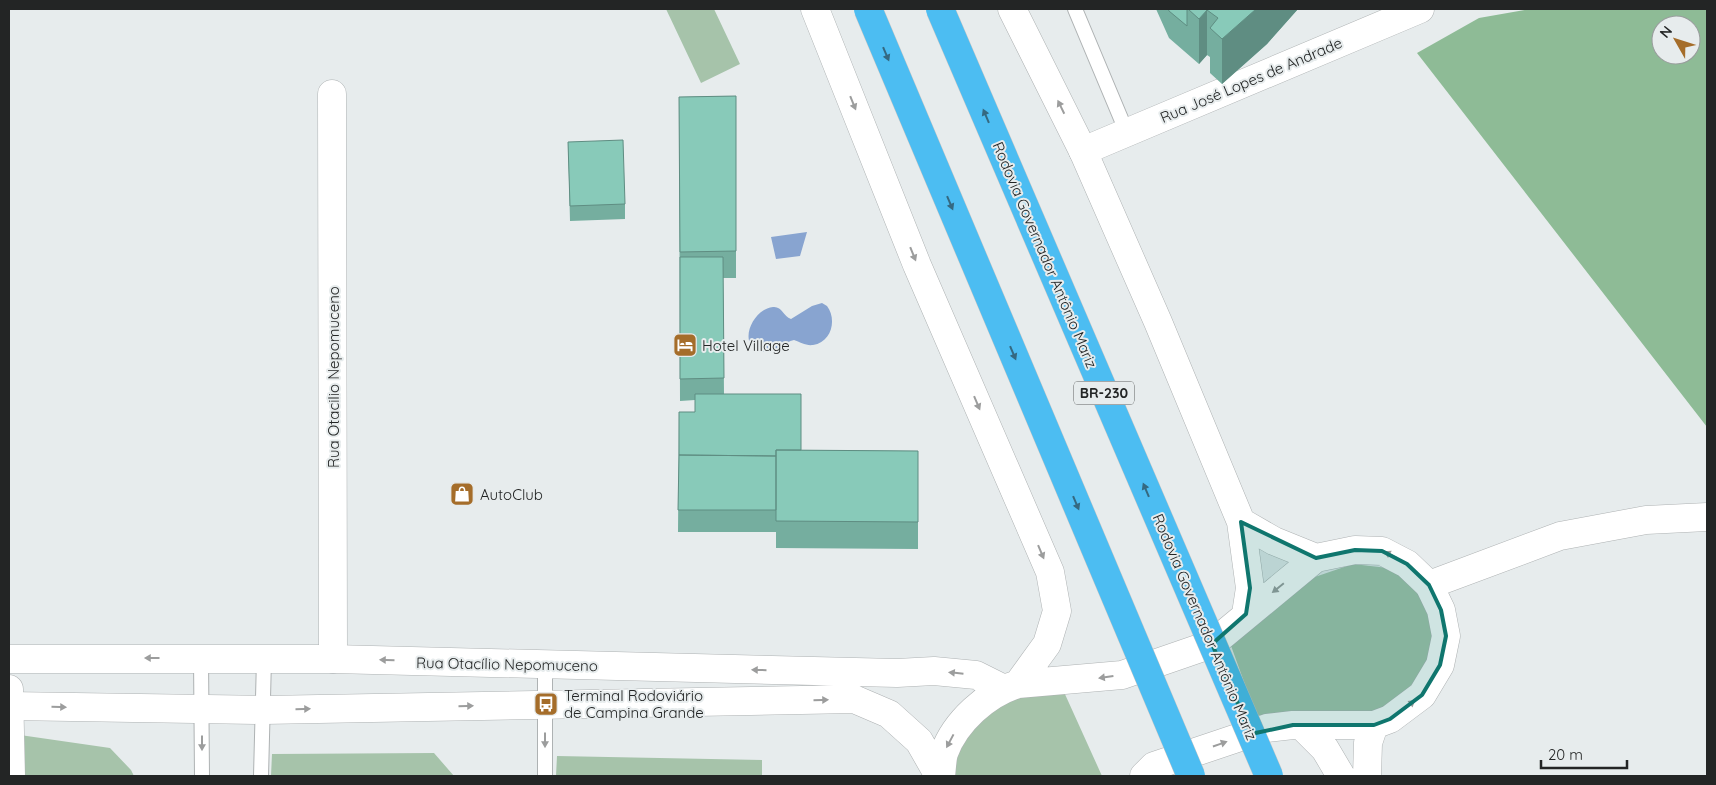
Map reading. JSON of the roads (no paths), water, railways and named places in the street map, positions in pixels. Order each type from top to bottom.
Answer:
[{"type":"highway","points":[[868,9],[1192,776]]},
{"type":"highway","name":"Rodovia Governador Antônio Mariz","points":[[940,9],[1269,776]]},
{"type":"street","points":[[815,9],[917,265],[1050,572],[1057,611],[1047,644],[1010,686],[974,710],[960,725],[944,754],[940,776]]},
{"type":"street","points":[[1012,9],[1083,151],[1158,322],[1241,522],[1250,588],[1246,614]]},
{"type":"street","name":"Rua José Lopes de Andrade","points":[[1083,151],[1420,9]]},
{"type":"street","name":"Rua Otacilio Nepomuceno","points":[[332,94],[333,659]]},
{"type":"street","points":[[1430,585],[1560,536],[1646,520],[1707,517]]},
{"type":"street","points":[[1241,522],[1274,541],[1316,558]]},
{"type":"street","points":[[1010,686],[1122,675],[1212,644],[1316,558],[1355,550],[1382,551],[1407,564],[1430,585],[1441,610],[1446,636],[1440,665],[1422,695],[1390,720],[1374,724],[1301,725],[1267,728],[1154,766],[1144,776]]},
{"type":"street","name":"Rua Otacílio Nepomuceno","points":[[9,659],[333,659],[786,671],[897,673],[934,671],[976,675],[1010,686]]},
{"type":"street","points":[[786,671],[786,700]]},
{"type":"street","points":[[11,776],[9,700],[264,710],[854,699],[889,714],[919,741],[940,776]]},
{"type":"street","points":[[1368,776],[1368,743],[1374,724]]},
{"type":"street","points":[[1301,725],[1325,749],[1341,776]]},
{"type":"lane","points":[[1075,9],[1127,133]]},
{"type":"lane","points":[[201,658],[202,776]]},
{"type":"lane","points":[[261,776],[264,659]]},
{"type":"lane","points":[[545,664],[545,776]]},
{"type":"water","points":[[807,232],[800,256],[776,259],[771,237]]},
{"type":"water","points":[[822,303],[830,311],[832,323],[828,335],[819,343],[808,345],[794,340],[769,352],[756,350],[750,344],[749,329],[758,315],[765,309],[776,307],[791,319],[812,306]]},
{"type":"place","name":"Hotel Village","points":[[685,345]]},
{"type":"place","name":"AutoClub","points":[[462,494]]},
{"type":"place","name":"Terminal Rodoviário de Campina Grande","points":[[546,704]]}]
